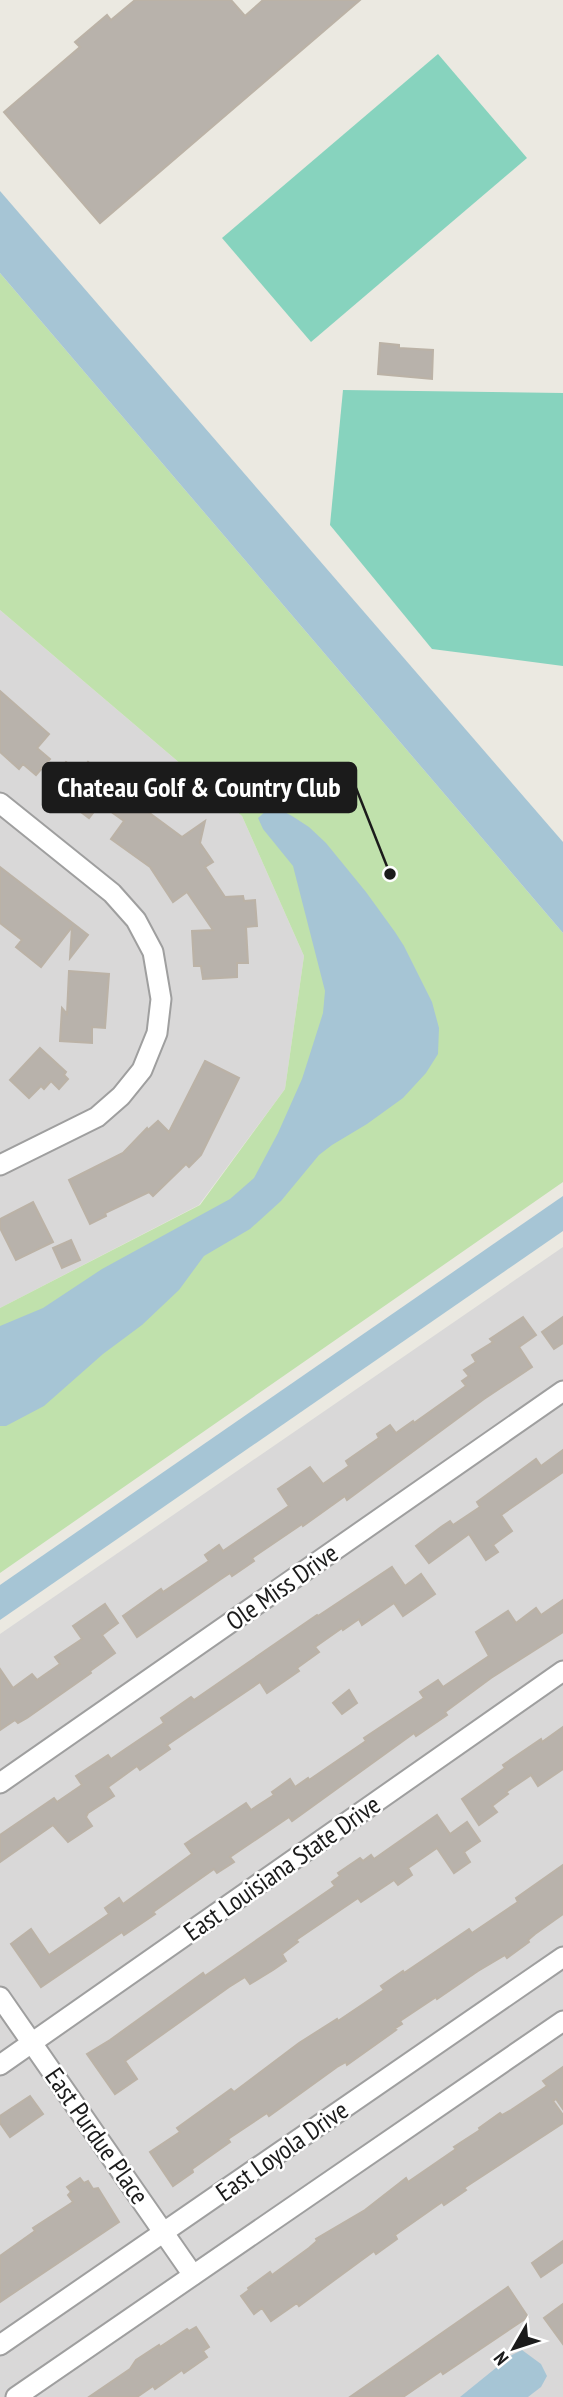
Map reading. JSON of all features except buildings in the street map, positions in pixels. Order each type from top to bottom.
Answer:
[{"type":"street","points":[[0,803],[112,893],[136,920],[153,952],[161,999],[158,1032],[142,1070],[121,1096],[97,1117],[0,1165]]},
{"type":"street","name":"Ole Miss Drive","points":[[0,1783],[563,1391]]},
{"type":"street","name":"East Louisiana State Drive","points":[[0,2065],[563,1671]]},
{"type":"street","name":"East Loyola Drive","points":[[0,2345],[563,1957]]},
{"type":"street","name":"East Purdue Place","points":[[0,1997],[193,2275]]},
{"type":"street","name":"East Loyola Drive","points":[[16,2397],[563,2021]]},
{"type":"shaded area","points":[[0,610],[242,816],[304,956],[285,1089],[199,1205],[0,1308]]},
{"type":"shaded area","points":[[563,1247],[563,2397],[0,2397],[0,1634]]},
{"type":"green space","points":[[438,54],[527,158],[311,342],[222,238]]},
{"type":"green space","points":[[0,273],[563,933],[563,1182],[0,1573],[0,1308],[200,1205],[285,1089],[304,956],[242,816],[0,610]]},
{"type":"green space","points":[[343,390],[563,393],[563,666],[432,649],[330,525]]},
{"type":"water","points":[[0,191],[563,842],[563,933],[0,273]]},
{"type":"water","points":[[267,810],[281,810],[292,816],[326,843],[395,932],[432,1002],[439,1028],[438,1054],[426,1073],[403,1098],[319,1155],[281,1201],[250,1229],[204,1256],[179,1290],[142,1325],[103,1354],[44,1406],[6,1426],[0,1426],[0,1326],[43,1308],[102,1269],[230,1199],[254,1178],[302,1079],[323,1013],[325,991],[293,866],[263,829],[258,818]]},
{"type":"water","points":[[563,1196],[563,1231],[0,1620],[0,1585]]},
{"type":"water","points":[[522,2350],[541,2364],[547,2376],[541,2387],[528,2397],[460,2397],[512,2355]]},
{"type":"place","name":"Chateau Golf & Country Club","points":[[390,874]]}]
